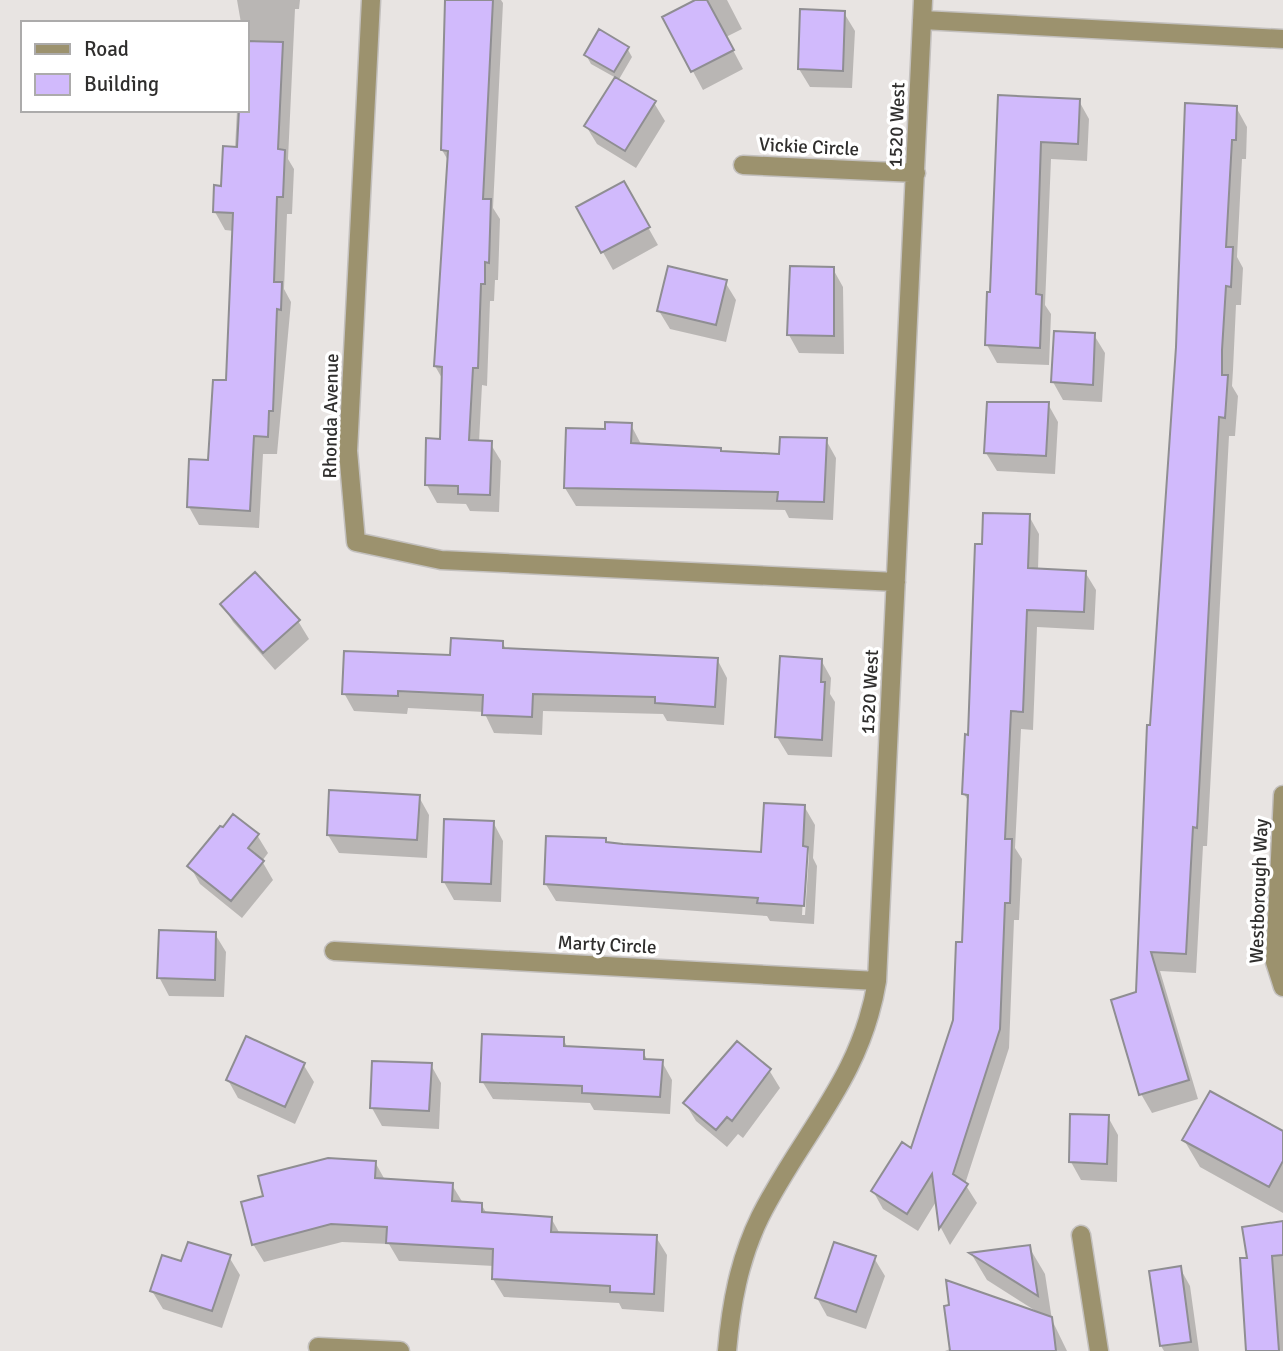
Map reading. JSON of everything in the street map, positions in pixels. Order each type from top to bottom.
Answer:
[{"type":"street","name":"Rhonda Avenue","points":[[371,0],[348,452],[356,542],[441,560],[896,582]]},
{"type":"street","name":"1520 West","points":[[727,1351],[731,1308],[743,1258],[760,1217],[835,1096],[860,1049],[872,1015],[877,981],[923,0]]},
{"type":"street","points":[[922,20],[1283,39]]},
{"type":"street","name":"Vickie Circle","points":[[743,165],[916,173]]},
{"type":"street","name":"Westborough Way","points":[[1283,795],[1275,962],[1283,987]]},
{"type":"street","name":"Marty Circle","points":[[334,951],[877,981]]},
{"type":"street","points":[[1081,1235],[1099,1351]]},
{"type":"street","points":[[318,1347],[400,1351]]},
{"type":"building","points":[[445,0],[493,0],[483,199],[491,199],[489,263],[485,262],[485,284],[481,284],[478,368],[473,368],[469,440],[492,441],[490,495],[458,494],[458,486],[425,485],[426,438],[440,439],[442,367],[434,366],[448,151],[441,150]]},
{"type":"building","points":[[695,0],[707,0],[734,50],[691,72],[662,17]]},
{"type":"building","points":[[800,9],[845,11],[843,71],[798,69]]},
{"type":"building","points":[[599,29],[629,47],[614,72],[584,55]]},
{"type":"building","points":[[248,41],[283,42],[278,149],[285,150],[283,197],[277,197],[274,282],[282,282],[281,310],[277,309],[273,411],[269,411],[268,437],[254,436],[250,511],[187,507],[189,459],[208,460],[213,380],[226,380],[233,213],[213,212],[214,185],[221,186],[223,146],[237,147],[239,112],[248,112]]},
{"type":"building","points":[[615,77],[656,101],[625,151],[584,126]]},
{"type":"building","points":[[998,95],[1080,99],[1078,144],[1041,142],[1036,294],[1042,295],[1040,348],[985,345],[987,292],[990,292]]},
{"type":"building","points":[[1185,103],[1237,106],[1236,140],[1232,140],[1226,247],[1233,247],[1231,287],[1226,286],[1222,350],[1222,375],[1228,375],[1225,418],[1219,417],[1197,828],[1193,827],[1186,954],[1151,952],[1189,1080],[1139,1095],[1111,1000],[1136,992],[1147,725],[1150,725],[1176,347]]},
{"type":"building","points":[[624,181],[650,227],[601,253],[576,207]]},
{"type":"building","points":[[668,266],[727,280],[716,325],[657,311]]},
{"type":"building","points":[[790,266],[834,267],[834,336],[787,335]]},
{"type":"building","points":[[1054,331],[1095,333],[1093,385],[1051,382]]},
{"type":"building","points":[[987,402],[1049,402],[1046,456],[984,453]]},
{"type":"building","points":[[605,422],[632,423],[631,443],[721,448],[721,451],[779,454],[780,437],[827,438],[824,502],[777,501],[778,492],[564,488],[566,428],[605,429]]},
{"type":"building","points":[[983,513],[1030,514],[1028,568],[1086,571],[1084,612],[1027,610],[1023,712],[1011,711],[1005,839],[1012,839],[1010,903],[1005,903],[1000,1029],[953,1174],[968,1184],[939,1229],[932,1174],[907,1214],[871,1191],[902,1142],[911,1148],[953,1020],[956,942],[962,942],[968,795],[962,794],[965,734],[968,735],[975,544],[982,544]]},
{"type":"building","points":[[255,572],[300,620],[263,653],[220,604]]},
{"type":"building","points":[[451,638],[503,641],[503,648],[718,658],[715,707],[655,703],[655,697],[533,694],[532,717],[482,715],[483,695],[398,691],[398,696],[342,694],[344,651],[450,655]]},
{"type":"building","points":[[780,656],[822,659],[821,682],[825,682],[822,740],[775,737]]},
{"type":"building","points":[[329,790],[420,795],[417,840],[327,835]]},
{"type":"building","points":[[764,803],[805,805],[803,846],[808,847],[804,906],[757,903],[758,898],[544,884],[546,836],[606,838],[606,842],[623,844],[761,852]]},
{"type":"building","points":[[233,814],[259,834],[248,848],[264,861],[231,901],[187,866]]},
{"type":"building","points":[[444,819],[494,821],[491,884],[442,882]]},
{"type":"building","points":[[159,930],[216,932],[215,980],[157,978]]},
{"type":"building","points":[[482,1034],[564,1037],[564,1046],[644,1050],[644,1059],[663,1060],[660,1097],[582,1093],[582,1086],[480,1082]]},
{"type":"building","points":[[246,1036],[305,1063],[285,1107],[226,1080]]},
{"type":"building","points":[[737,1041],[771,1069],[732,1121],[727,1117],[716,1130],[683,1103]]},
{"type":"building","points":[[372,1061],[432,1063],[429,1111],[370,1108]]},
{"type":"building","points":[[1210,1091],[1283,1131],[1283,1161],[1269,1187],[1182,1140]]},
{"type":"building","points":[[1070,1114],[1109,1115],[1107,1164],[1069,1162]]},
{"type":"building","points":[[328,1158],[376,1161],[375,1178],[453,1183],[452,1201],[482,1203],[482,1212],[552,1217],[551,1232],[657,1235],[654,1294],[610,1292],[610,1286],[492,1279],[493,1249],[386,1243],[387,1227],[331,1224],[252,1245],[241,1202],[263,1196],[258,1176]]},
{"type":"building","points":[[1283,1221],[1283,1255],[1272,1256],[1279,1351],[1246,1351],[1240,1258],[1247,1258],[1242,1227]]},
{"type":"building","points":[[188,1242],[231,1255],[212,1311],[150,1291],[162,1255],[181,1261]]},
{"type":"building","points":[[834,1242],[876,1256],[856,1312],[815,1298]]},
{"type":"building","points":[[1030,1245],[1038,1296],[969,1253]]},
{"type":"building","points":[[1181,1266],[1191,1342],[1160,1346],[1149,1271]]},
{"type":"building","points":[[946,1280],[1052,1317],[1056,1351],[950,1351],[944,1306],[949,1305]]}]
